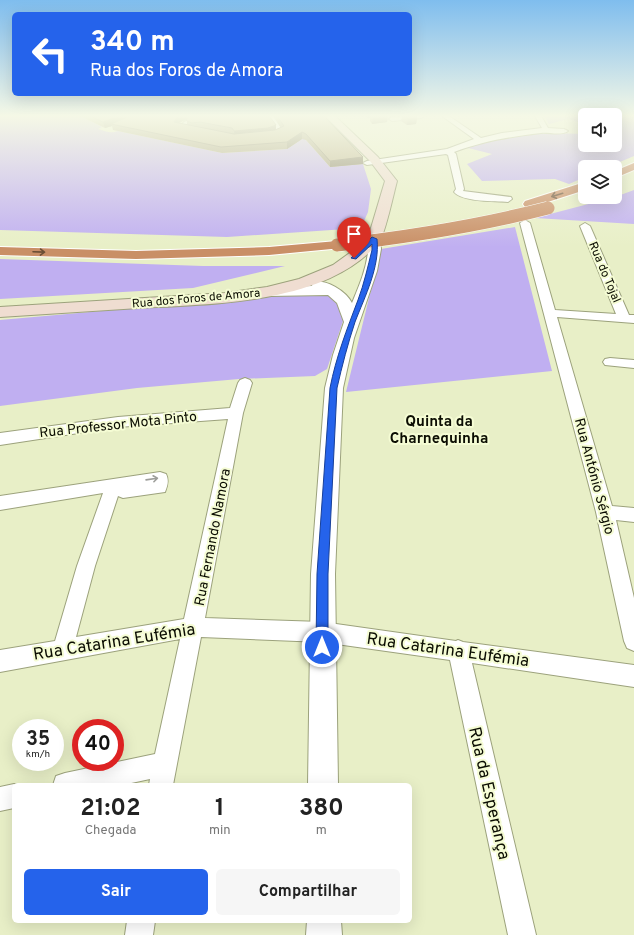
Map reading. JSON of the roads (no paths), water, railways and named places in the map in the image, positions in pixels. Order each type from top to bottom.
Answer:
[{"type":"highway","points":[[622,172],[634,166]]},
{"type":"highway","points":[[622,182],[634,177]]},
{"type":"highway","points":[[0,250],[158,255],[269,251],[475,217],[529,204],[578,188]]},
{"type":"highway","points":[[0,240],[163,245],[332,241],[449,230],[490,223],[548,208],[578,198]]},
{"type":"main road","name":"Rua dos Foros de Amora","points":[[0,312],[225,298],[268,292],[314,279],[338,268],[354,258],[374,239],[389,190],[372,162]]},
{"type":"street","points":[[372,162],[388,160]]},
{"type":"street","points":[[453,160],[460,189],[458,192],[462,195],[508,199]]},
{"type":"street","name":"Rua António Sérgio","points":[[525,223],[606,512],[630,607],[634,641]]},
{"type":"street","name":"Rua do Tojal","points":[[586,226],[629,319]]},
{"type":"street","points":[[323,783],[323,574],[334,388],[336,373],[375,250],[374,239]]},
{"type":"street","points":[[314,279],[335,285],[349,292],[355,297],[355,314]]},
{"type":"street","points":[[314,279],[320,287],[340,296],[348,308],[355,314]]},
{"type":"street","points":[[268,292],[330,291]]},
{"type":"street","points":[[550,313],[629,319]]},
{"type":"street","points":[[610,362],[634,364]]},
{"type":"street","name":"Rua Fernando Namora","points":[[163,775],[236,413],[245,383]]},
{"type":"street","name":"Rua Professor Mota Pinto","points":[[0,439],[113,422],[175,416],[236,413]]},
{"type":"street","points":[[0,502],[114,486],[82,576],[63,649]]},
{"type":"street","points":[[606,512],[634,515]]},
{"type":"street","name":"Rua Catarina Eufémia","points":[[0,661],[194,626],[322,632],[634,676]]},
{"type":"street","name":"Rua da Esperança","points":[[458,650],[522,935]]},
{"type":"street","points":[[85,783],[163,775]]},
{"type":"street","points":[[0,799],[12,796]]},
{"type":"street","points":[[139,935],[141,923]]},
{"type":"street","points":[[324,923],[324,935]]},
{"type":"district","name":"Quinta da Charnequinha","points":[[439,430]]}]
